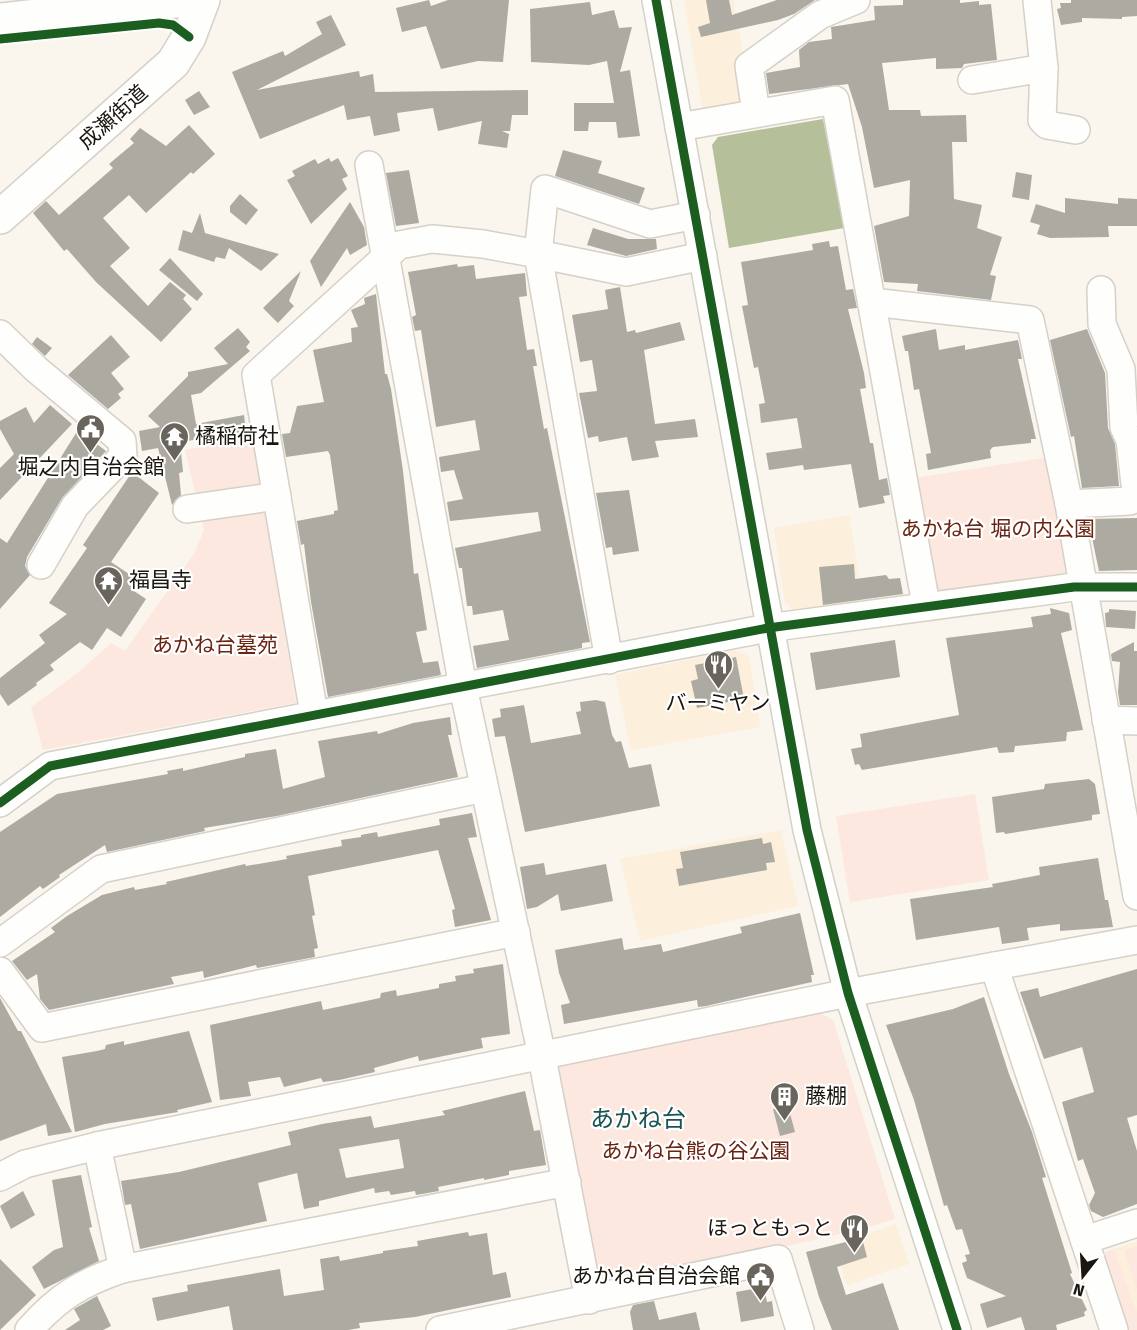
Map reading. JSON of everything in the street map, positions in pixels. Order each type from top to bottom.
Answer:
[{"type":"main road","points":[[0,20],[184,0]]},
{"type":"main road","name":"成瀬街道","points":[[0,217],[173,63],[192,30],[203,0]]},
{"type":"street","points":[[656,0],[768,628],[807,830],[848,993],[957,1330]]},
{"type":"street","points":[[756,113],[748,66],[820,15],[856,0]]},
{"type":"street","points":[[1037,0],[1044,68],[1042,120],[1047,125],[1076,130]]},
{"type":"street","points":[[972,80],[1044,68]]},
{"type":"street","points":[[679,127],[835,100],[926,606]]},
{"type":"street","points":[[369,165],[463,687],[542,1054],[589,1300]]},
{"type":"street","points":[[609,660],[538,254],[545,189],[650,224],[696,215]]},
{"type":"street","points":[[314,714],[256,375],[374,264],[387,256],[399,244],[432,240],[483,244],[626,272],[703,256]]},
{"type":"street","points":[[1069,504],[1130,501],[1136,493],[1130,440],[1124,427],[1121,369],[1102,324],[1101,290]]},
{"type":"street","points":[[872,302],[1030,320],[1069,504],[1106,720],[1130,819],[1137,896]]},
{"type":"street","points":[[0,334],[36,369],[122,441],[123,456],[75,506],[40,565]]},
{"type":"street","points":[[187,509],[277,496]]},
{"type":"street","points":[[0,803],[50,766],[768,628],[1082,587],[1137,588]]},
{"type":"street","points":[[1106,720],[1137,721]]},
{"type":"street","points":[[0,943],[101,869],[484,788]]},
{"type":"street","points":[[0,971],[42,1028],[516,932]]},
{"type":"street","points":[[0,1177],[25,1164],[97,1146],[848,993],[1137,940]]},
{"type":"street","points":[[994,966],[1114,1330]]},
{"type":"street","points":[[97,1146],[123,1269]]},
{"type":"street","points":[[29,1330],[50,1306],[84,1282],[123,1269],[567,1182]]},
{"type":"street","points":[[1085,1240],[1137,1223]]},
{"type":"street","points":[[440,1330],[778,1259],[800,1330]]},
{"type":"shaded area","points":[[684,0],[733,0],[743,53],[737,57],[745,102],[713,112],[702,106]]},
{"type":"shaded area","points":[[823,119],[844,228],[729,248],[712,145],[718,137]]},
{"type":"shaded area","points":[[849,515],[863,603],[798,613],[785,603],[774,528]]},
{"type":"shaded area","points":[[734,650],[749,656],[760,727],[631,750],[615,675]]},
{"type":"shaded area","points":[[781,830],[798,906],[640,941],[620,859]]},
{"type":"shaded area","points":[[896,1224],[909,1264],[847,1285],[834,1245]]},
{"type":"shaded area","points":[[1137,1241],[1137,1330],[1128,1330],[1102,1253]]},
{"type":"green space","name":"あかね台墓苑","points":[[253,436],[296,703],[43,750],[31,707],[79,672],[111,643],[125,651],[195,552],[204,530],[185,450]]},
{"type":"green space","name":"あかね台 堀の内公園","points":[[1050,457],[1074,587],[925,599],[914,478]]},
{"type":"green space","points":[[975,794],[989,880],[850,902],[836,816]]},
{"type":"green space","name":"あかね台熊の谷公園","points":[[817,1012],[833,1020],[895,1219],[858,1230],[607,1286],[597,1279],[554,1079],[561,1065]]},
{"type":"green space","points":[[1137,1246],[1137,1290],[1124,1251]]},
{"type":"green space","points":[[1114,1249],[1137,1313],[1137,1330],[1128,1330],[1102,1253]]},
{"type":"building","points":[[429,0],[431,6],[448,0],[509,0],[503,62],[478,61],[441,69],[426,26],[402,32],[396,8]]},
{"type":"building","points":[[706,0],[729,0],[732,15],[777,0],[815,0],[794,14],[778,20],[701,37],[698,27],[710,23]]},
{"type":"building","points":[[903,0],[960,0],[960,3],[979,1],[979,5],[991,4],[997,60],[964,64],[962,68],[936,69],[936,58],[882,63],[889,110],[920,110],[921,116],[966,115],[967,142],[952,142],[954,199],[982,205],[977,228],[1002,237],[990,275],[996,276],[991,300],[917,291],[918,284],[884,282],[874,226],[909,216],[910,180],[874,188],[862,127],[848,84],[769,94],[766,73],[800,67],[799,50],[809,42],[832,39],[831,27],[875,20],[874,6],[903,5]]},
{"type":"building","points":[[1071,0],[1137,0],[1137,16],[1122,17],[1122,19],[1082,18],[1082,22],[1061,25],[1057,9],[1061,8],[1060,3],[1071,3]]},
{"type":"building","points":[[590,2],[592,15],[614,10],[619,28],[632,27],[620,72],[630,70],[640,136],[618,138],[616,122],[589,122],[588,131],[574,131],[574,103],[614,103],[607,61],[589,65],[531,62],[530,9]]},
{"type":"building","points":[[331,15],[346,45],[257,90],[359,71],[360,77],[373,74],[375,92],[528,90],[528,115],[512,115],[510,131],[502,131],[509,134],[507,148],[478,144],[482,121],[438,131],[433,108],[397,113],[400,131],[374,136],[370,116],[347,120],[344,105],[260,139],[232,72],[283,51],[285,56],[322,34],[316,22]]},
{"type":"building","points":[[199,91],[210,107],[194,115],[185,100]]},
{"type":"building","points":[[189,125],[215,154],[193,174],[191,172],[146,213],[129,195],[103,218],[130,248],[110,266],[148,306],[170,282],[186,295],[183,299],[192,309],[161,342],[96,282],[67,249],[64,251],[33,213],[46,201],[59,215],[113,168],[109,164],[134,143],[130,139],[140,128],[166,146]]},
{"type":"building","points":[[563,150],[602,161],[598,173],[645,188],[639,204],[555,176]]},
{"type":"building","points":[[329,158],[331,162],[338,158],[348,176],[342,179],[347,189],[311,224],[287,180],[295,176],[292,171],[315,159],[318,164]]},
{"type":"building","points":[[409,170],[419,223],[396,226],[386,173]]},
{"type":"building","points":[[1016,172],[1032,175],[1029,200],[1012,197]]},
{"type":"building","points":[[240,194],[258,210],[246,225],[230,212],[230,206]]},
{"type":"building","points":[[1065,198],[1118,204],[1118,198],[1137,199],[1137,226],[1108,226],[1109,237],[1050,238],[1037,234],[1040,225],[1030,222],[1036,204],[1065,213]]},
{"type":"building","points":[[350,202],[364,227],[367,245],[350,255],[347,248],[321,287],[310,261]]},
{"type":"building","points":[[200,213],[205,233],[279,254],[261,271],[229,248],[225,259],[216,257],[214,262],[178,250],[183,230],[192,233]]},
{"type":"building","points":[[593,228],[628,239],[656,239],[657,249],[626,256],[587,245]]},
{"type":"building","points":[[829,241],[830,247],[838,246],[846,290],[853,289],[857,308],[848,309],[864,373],[866,388],[860,389],[879,480],[887,478],[890,495],[883,496],[885,503],[859,508],[851,464],[804,470],[803,465],[769,470],[766,453],[802,448],[797,418],[761,423],[759,404],[765,403],[758,367],[754,368],[742,306],[748,305],[741,262],[813,250],[812,244]]},
{"type":"building","points":[[170,258],[203,294],[197,301],[159,270]]},
{"type":"building","points":[[457,264],[458,267],[474,265],[476,279],[525,273],[527,296],[519,297],[527,350],[534,349],[537,366],[533,366],[544,429],[547,428],[590,642],[582,643],[582,648],[477,668],[473,646],[509,640],[503,610],[473,615],[472,606],[467,606],[462,568],[459,568],[455,548],[541,531],[538,512],[450,521],[447,502],[463,499],[454,470],[441,472],[439,457],[480,450],[475,420],[436,427],[421,330],[415,331],[412,317],[416,315],[408,272]]},
{"type":"building","points":[[301,271],[289,301],[294,306],[278,323],[263,308]]},
{"type":"building","points":[[620,287],[627,332],[635,330],[636,333],[680,322],[685,340],[644,350],[655,424],[695,419],[698,437],[655,441],[659,457],[632,461],[627,437],[599,442],[598,436],[588,438],[579,393],[597,391],[592,360],[580,362],[572,315],[608,309],[605,290]]},
{"type":"building","points":[[376,294],[385,374],[387,374],[391,389],[403,471],[414,574],[418,573],[427,630],[416,632],[423,663],[438,661],[441,675],[328,697],[311,602],[304,544],[301,545],[297,521],[334,514],[334,511],[338,510],[330,455],[328,451],[286,457],[282,434],[290,433],[297,406],[324,402],[313,350],[352,342],[351,328],[358,327],[351,310],[365,304],[364,298]]},
{"type":"building","points":[[238,328],[250,342],[246,347],[250,351],[201,393],[191,395],[196,424],[244,415],[246,432],[180,442],[183,472],[179,473],[181,495],[172,505],[158,448],[142,451],[139,431],[160,427],[148,416],[188,376],[188,372],[228,364],[214,348]]},
{"type":"building","points":[[936,329],[939,350],[965,345],[965,350],[1018,340],[1022,359],[1018,359],[1036,439],[1031,439],[1031,443],[993,447],[990,450],[991,458],[928,470],[926,454],[931,453],[919,389],[914,390],[908,351],[905,351],[902,336]]},
{"type":"building","points":[[1087,329],[1105,373],[1108,428],[1115,444],[1119,486],[1082,488],[1074,436],[1071,437],[1050,340]]},
{"type":"building","points":[[111,335],[130,357],[111,373],[124,389],[118,394],[121,398],[108,409],[68,375]]},
{"type":"building","points":[[37,337],[52,348],[45,356],[32,344]]},
{"type":"building","points":[[50,405],[72,424],[0,500],[0,468],[14,454],[0,429],[0,421],[26,407],[34,423]]},
{"type":"building","points":[[78,430],[106,451],[62,498],[27,557],[25,566],[30,575],[0,609],[0,538],[7,543]]},
{"type":"building","points":[[132,472],[159,493],[111,562],[138,580],[131,589],[146,599],[121,637],[107,628],[92,650],[80,642],[50,665],[54,670],[8,706],[0,694],[0,678],[45,643],[39,635],[67,614],[49,603],[87,548],[83,545]]},
{"type":"building","points":[[629,490],[639,551],[613,555],[612,547],[606,548],[596,493]]},
{"type":"building","points":[[1137,518],[1137,570],[1099,571],[1088,519]]},
{"type":"building","points":[[854,564],[855,579],[886,575],[889,579],[900,578],[903,594],[823,605],[819,567]]},
{"type":"building","points":[[1050,608],[1069,613],[1072,630],[1061,633],[1083,730],[1067,732],[1066,741],[1015,746],[1014,752],[999,753],[997,747],[862,770],[859,764],[855,765],[851,749],[862,747],[860,734],[959,715],[946,638],[1033,627],[1031,617],[1051,614]]},
{"type":"building","points":[[1109,609],[1136,611],[1135,629],[1106,627],[1105,613],[1109,612]]},
{"type":"building","points":[[895,640],[900,677],[816,690],[810,653]]},
{"type":"building","points":[[1134,642],[1134,651],[1137,651],[1137,705],[1120,705],[1118,692],[1120,662],[1112,661],[1111,654]]},
{"type":"building","name":"バーミヤン","points":[[736,657],[744,699],[697,708],[691,681],[698,679],[695,665]]},
{"type":"building","points":[[596,700],[605,702],[612,735],[616,742],[621,741],[629,768],[651,764],[660,806],[525,832],[505,736],[495,737],[492,719],[501,717],[500,709],[524,705],[531,743],[581,734],[576,712],[581,711],[580,702]]},
{"type":"building","points":[[450,717],[452,735],[448,735],[458,777],[277,816],[204,828],[205,831],[107,852],[105,845],[59,875],[60,877],[43,889],[40,886],[0,917],[0,832],[57,794],[168,774],[167,771],[183,768],[183,771],[245,757],[245,754],[276,749],[283,789],[325,777],[318,741],[377,731],[378,734],[413,723]]},
{"type":"building","points":[[1089,779],[1095,784],[1100,814],[1092,815],[1092,820],[1005,834],[1004,832],[996,833],[992,797],[1044,789],[1045,784]]},
{"type":"building","points":[[472,813],[477,837],[468,838],[491,920],[455,927],[452,910],[455,909],[438,850],[308,876],[318,948],[314,949],[315,957],[257,968],[256,965],[204,978],[203,971],[171,977],[174,984],[49,1010],[40,999],[37,974],[27,980],[12,961],[55,932],[51,928],[67,916],[102,895],[134,887],[135,890],[167,884],[166,882],[245,864],[246,866],[287,859],[286,856],[342,846],[341,840],[361,837],[361,835],[377,832],[378,837],[440,825],[439,819]]},
{"type":"building","points":[[762,838],[763,844],[771,842],[775,862],[766,863],[767,870],[679,886],[676,869],[683,868],[680,852]]},
{"type":"building","points":[[1098,858],[1105,900],[1108,900],[1113,927],[1060,931],[1060,924],[1027,928],[1029,940],[1002,944],[999,927],[916,940],[910,899],[993,887],[992,884],[1040,875],[1039,867]]},
{"type":"building","points":[[544,863],[546,875],[606,864],[613,901],[561,911],[558,894],[537,907],[527,909],[520,867]]},
{"type":"building","points":[[800,913],[814,975],[811,975],[812,982],[706,1006],[698,1007],[697,1000],[564,1024],[561,1005],[570,1003],[559,973],[555,950],[622,938],[624,950],[661,944],[663,952],[742,933],[740,927]]},
{"type":"building","points":[[503,964],[510,1034],[481,1038],[483,1048],[419,1061],[418,1056],[374,1068],[375,1072],[339,1080],[323,1082],[321,1078],[284,1087],[280,1077],[248,1082],[251,1096],[220,1100],[210,1025],[321,1001],[323,1010],[380,998],[381,993],[396,990],[397,996],[439,988],[439,984],[456,981],[455,976],[474,973],[473,969]]},
{"type":"building","points":[[1137,969],[1137,1115],[1127,1118],[1137,1151],[1137,1204],[1103,1217],[1091,1211],[1089,1205],[1095,1193],[1083,1159],[1078,1161],[1062,1102],[1094,1092],[1082,1047],[1044,1059],[1020,992],[1038,988],[1040,997]]},
{"type":"building","points":[[984,997],[1046,1177],[1042,1178],[1072,1273],[1070,1274],[1087,1310],[1084,1312],[1085,1316],[1056,1325],[1057,1330],[1025,1330],[1021,1317],[987,1328],[980,1304],[1006,1296],[967,1278],[962,1263],[967,1261],[965,1255],[970,1254],[962,1229],[956,1230],[947,1205],[944,1206],[914,1100],[886,1025],[953,1009]]},
{"type":"building","points":[[0,998],[18,1031],[21,1031],[72,1132],[48,1136],[46,1124],[0,1141]]},
{"type":"building","points":[[189,1031],[212,1102],[177,1110],[178,1112],[105,1124],[75,1132],[62,1057],[105,1049],[106,1045],[124,1041],[124,1045]]},
{"type":"building","points":[[525,1091],[534,1131],[540,1130],[546,1165],[509,1171],[509,1175],[438,1187],[439,1191],[416,1195],[415,1191],[391,1195],[389,1191],[375,1193],[374,1188],[319,1201],[319,1206],[304,1209],[297,1173],[258,1183],[267,1221],[140,1249],[131,1204],[125,1205],[121,1181],[179,1172],[291,1145],[288,1132],[322,1124],[371,1116],[374,1128],[445,1115],[442,1111]],"holes":[[[399,1139],[404,1168],[346,1178],[339,1149]]]},
{"type":"building","name":"藤棚","points":[[788,1106],[795,1132],[780,1136],[773,1109]]},
{"type":"building","points":[[81,1175],[92,1227],[89,1228],[99,1261],[44,1289],[32,1267],[54,1250],[63,1247],[52,1180]]},
{"type":"building","points":[[23,1191],[35,1215],[11,1229],[0,1206]]},
{"type":"building","points":[[468,1232],[469,1236],[487,1233],[493,1275],[506,1272],[511,1297],[415,1317],[359,1323],[360,1328],[348,1330],[233,1330],[229,1306],[157,1321],[152,1298],[188,1291],[187,1285],[280,1269],[284,1296],[324,1290],[320,1259],[339,1256],[340,1261],[418,1246],[417,1241]]},
{"type":"building","points":[[862,1238],[867,1257],[837,1267],[846,1295],[883,1283],[899,1330],[832,1330],[819,1297],[806,1252]]},
{"type":"building","points":[[0,1259],[36,1295],[0,1330]]},
{"type":"building","points":[[764,1287],[767,1302],[772,1301],[774,1316],[741,1322],[736,1292]]},
{"type":"building","points":[[97,1296],[111,1326],[103,1330],[65,1330],[80,1320],[74,1309]]},
{"type":"building","points":[[654,1301],[659,1320],[696,1312],[700,1330],[633,1330],[630,1312],[633,1305]]},
{"type":"cycle path","points":[[656,0],[807,830],[848,993],[957,1330]]},
{"type":"cycle path","points":[[0,39],[159,23],[173,25],[189,37]]},
{"type":"cycle path","points":[[0,803],[50,766],[768,628],[1074,587],[1137,587]]},
{"type":"place","name":"堀之内自治会館","points":[[91,454]]},
{"type":"place","name":"橘稲荷社","points":[[174,462]]},
{"type":"place","name":"福昌寺","points":[[108,606]]},
{"type":"place","name":"バーミヤン","points":[[718,690]]},
{"type":"place","name":"藤棚","points":[[784,1122]]},
{"type":"place","name":"ほっともっと","points":[[854,1254]]},
{"type":"place","name":"あかね台自治会館","points":[[761,1302]]},
{"type":"district","name":"あかね台","points":[[638,1119]]}]
